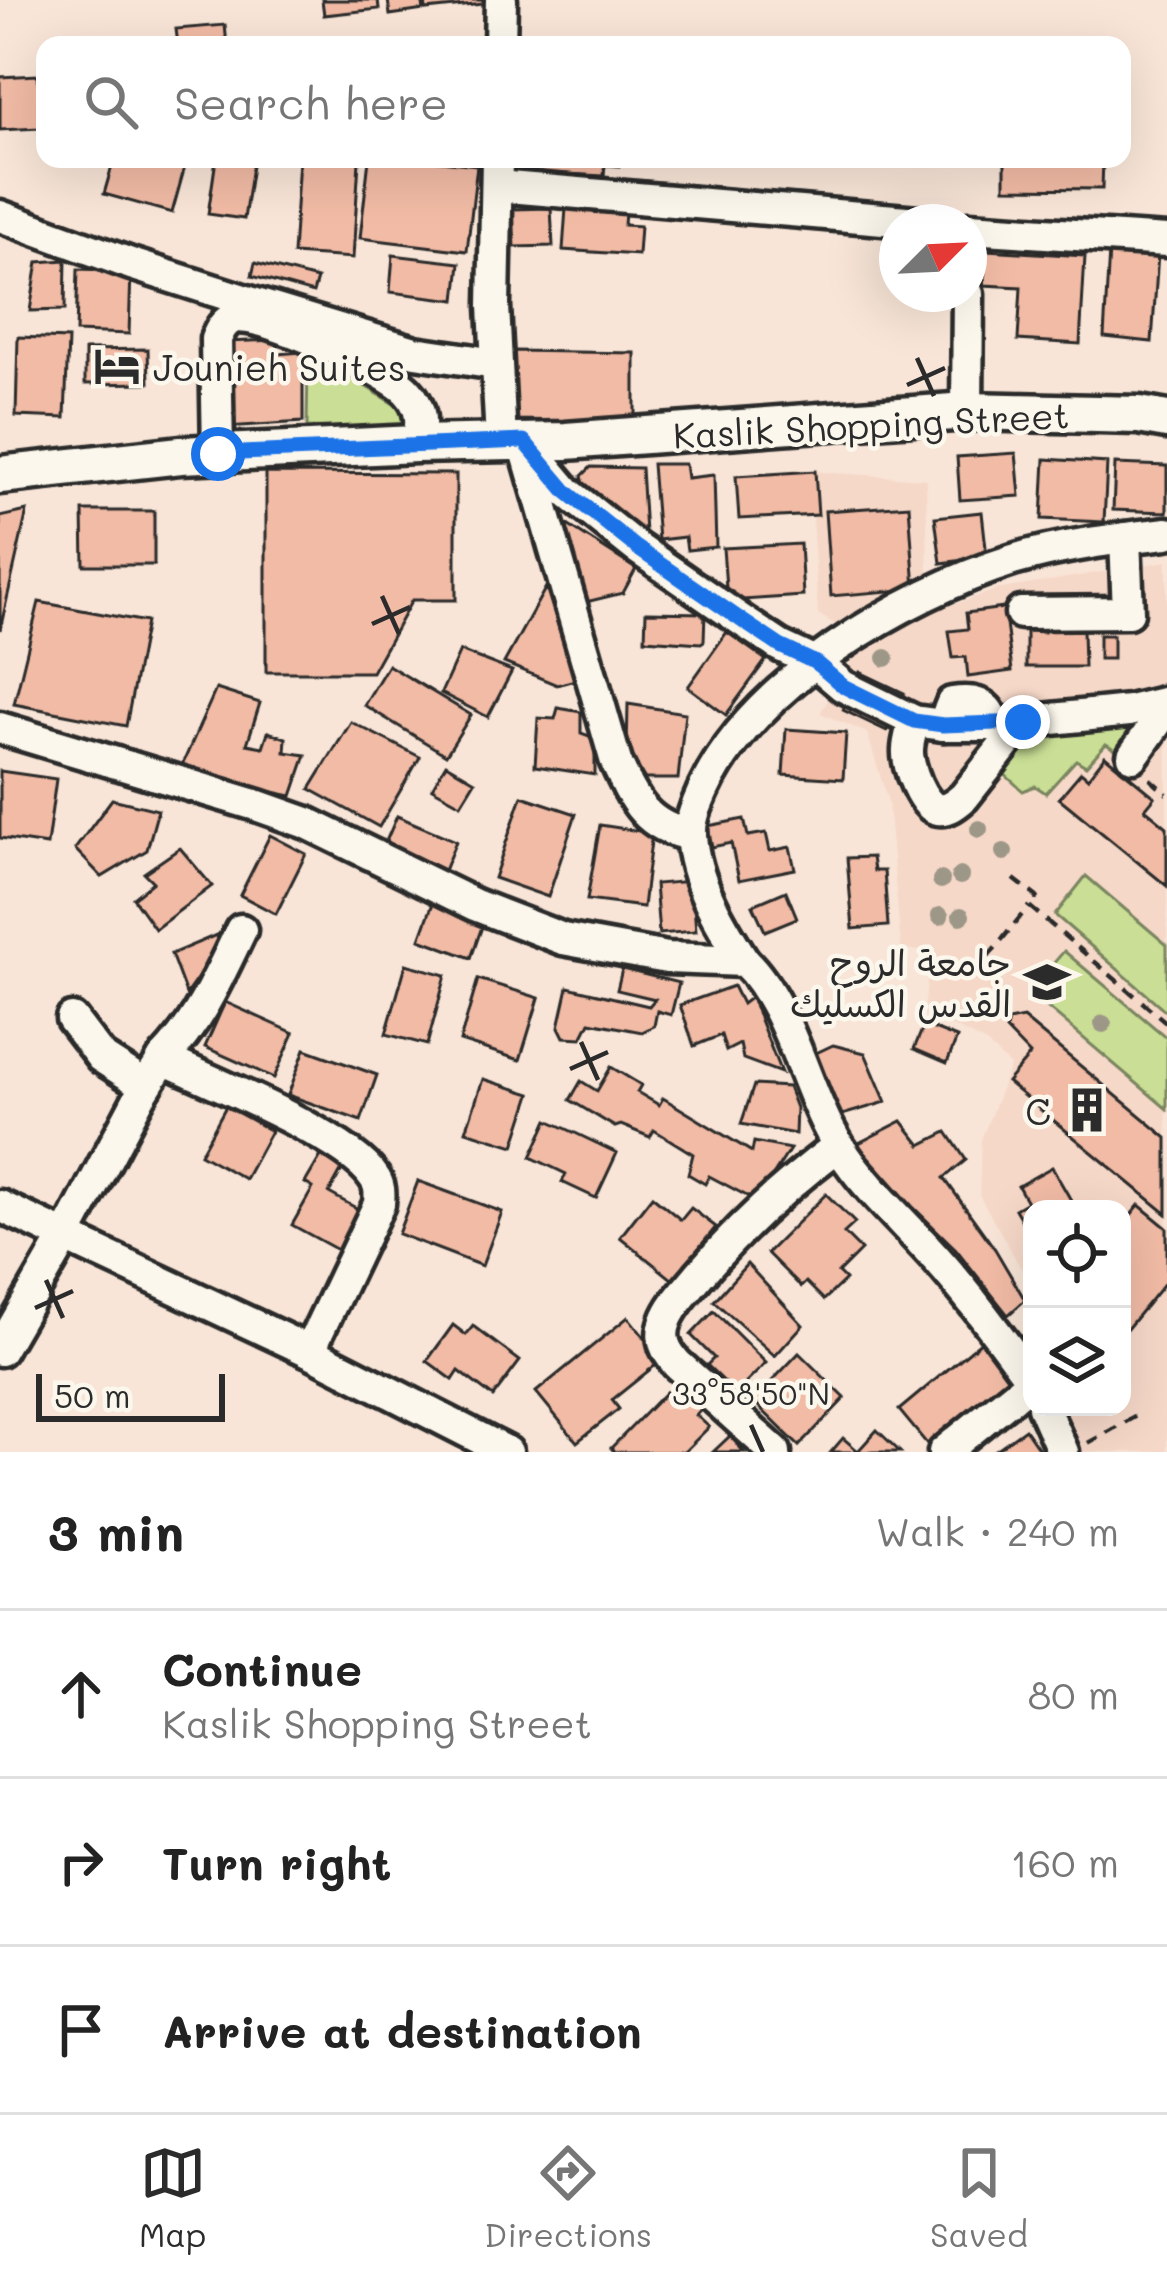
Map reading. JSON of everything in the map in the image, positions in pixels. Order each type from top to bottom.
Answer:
[{"type":"main road","name":"Kaslik Shopping Street","points":[[0,475],[218,454],[590,439],[967,412],[1120,414],[1167,420]]},
{"type":"street","points":[[500,36],[501,0]]},
{"type":"street","points":[[691,835],[665,829],[649,817],[616,762],[512,441],[496,364],[497,172],[879,217]]},
{"type":"street","points":[[0,216],[131,264],[416,352],[496,364]]},
{"type":"street","points":[[987,229],[1167,241]]},
{"type":"street","points":[[967,412],[968,312]]},
{"type":"street","points":[[218,454],[216,339],[225,323],[245,317],[316,340],[405,388],[421,418],[416,444]]},
{"type":"street","points":[[512,441],[637,548],[744,622],[816,663],[843,686],[928,723],[1009,724],[1167,705]]},
{"type":"street","points":[[1023,1369],[962,1287],[838,1146],[781,1019],[716,916],[691,835],[696,807],[725,751],[768,701],[886,617],[961,579],[1015,560],[1167,533]]},
{"type":"street","points":[[1022,613],[1128,612],[1125,538]]},
{"type":"street","points":[[1138,765],[1167,705]]},
{"type":"street","points":[[928,723],[908,752],[915,781],[931,807],[940,810],[955,806],[964,796],[1009,724]]},
{"type":"street","points":[[0,728],[307,823],[475,905],[563,939],[667,958],[744,961]]},
{"type":"street","points":[[0,1350],[146,1086],[198,1015],[242,930]]},
{"type":"street","points":[[71,1019],[101,1057],[146,1086]]},
{"type":"street","points":[[163,1059],[340,1146],[376,1178],[379,1204],[309,1351]]},
{"type":"street","points":[[775,1452],[677,1364],[664,1347],[664,1328],[675,1305],[728,1243],[794,1180],[838,1146]]},
{"type":"street","points":[[0,1206],[309,1351],[506,1452]]},
{"type":"street","points":[[944,1452],[1023,1388]]},
{"type":"street","points":[[1049,1416],[1072,1450]]},
{"type":"path","points":[[1138,765],[1167,794]]},
{"type":"path","points":[[988,957],[1037,897],[1014,879]]},
{"type":"path","points":[[1029,906],[1167,1023]]},
{"type":"path","points":[[1072,1450],[1138,1415]]},
{"type":"shaded area","name":"جامعة الروح القدس الكسليك","points":[[809,471],[926,479],[929,613],[995,590],[1167,561],[1167,1452],[1079,1452],[1062,1416],[1131,1416],[1131,1200],[1023,1200],[1023,1271],[979,1195],[981,1140],[1010,1066],[986,1043],[924,1012],[930,953],[901,948],[888,802],[867,733],[820,713],[864,642],[818,614]]},
{"type":"green space","points":[[308,364],[331,365],[405,411],[404,429],[307,427]]},
{"type":"green space","points":[[1142,725],[1119,752],[1106,744],[1086,766],[1076,760],[1046,793],[1035,786],[1023,791],[1002,772],[1028,734]]},
{"type":"green space","points":[[1086,876],[1167,945],[1167,1012],[1055,915]]},
{"type":"green space","points":[[1064,951],[1167,1038],[1167,1109],[1029,992]]},
{"type":"building","points":[[322,0],[378,0],[379,9],[324,15]]},
{"type":"building","points":[[388,0],[422,0],[424,10],[390,15]]},
{"type":"building","points":[[425,0],[484,0],[484,4],[426,10]]},
{"type":"building","points":[[225,25],[226,36],[177,36],[176,29]]},
{"type":"building","points":[[36,75],[36,128],[0,130],[0,77]]},
{"type":"building","points":[[111,168],[184,168],[172,213],[104,194]]},
{"type":"building","points":[[215,168],[252,168],[244,219],[208,214]]},
{"type":"building","points":[[298,168],[359,168],[353,258],[293,254]]},
{"type":"building","points":[[368,168],[477,168],[467,251],[360,238]]},
{"type":"building","points":[[511,168],[605,168],[604,176]]},
{"type":"building","points":[[1005,168],[1103,168],[1102,189],[1005,188]]},
{"type":"building","points":[[551,208],[553,246],[515,247],[513,209]]},
{"type":"building","points":[[566,208],[625,212],[624,225],[640,226],[638,255],[563,250]]},
{"type":"building","points":[[987,250],[1085,256],[1080,344],[1018,340],[1021,287],[987,285]]},
{"type":"building","points":[[1109,250],[1158,254],[1152,342],[1104,337]]},
{"type":"building","points":[[393,255],[460,263],[456,300],[390,292]]},
{"type":"building","points":[[66,260],[65,310],[30,311],[38,262]]},
{"type":"building","points":[[255,263],[317,279],[313,293],[252,276]]},
{"type":"building","points":[[78,269],[131,271],[129,334],[76,332]]},
{"type":"building","points":[[18,337],[68,339],[65,418],[16,416]]},
{"type":"building","points":[[277,340],[278,354],[303,352],[303,422],[226,427],[226,342]]},
{"type":"building","name":"Jounieh Suites","points":[[148,349],[149,383],[85,384],[85,350]]},
{"type":"building","points":[[514,351],[635,353],[635,422],[514,420]]},
{"type":"building","points":[[1016,453],[1020,496],[960,500],[957,457]]},
{"type":"building","points":[[1045,459],[1107,463],[1104,522],[1042,519]]},
{"type":"building","points":[[652,464],[685,464],[687,478],[714,475],[716,547],[687,550],[685,537],[658,540]]},
{"type":"building","points":[[1115,464],[1167,466],[1167,512],[1113,510]]},
{"type":"building","points":[[591,467],[641,468],[645,533],[585,488],[582,476]]},
{"type":"building","points":[[815,471],[818,515],[739,519],[736,476]]},
{"type":"building","points":[[266,473],[456,474],[456,600],[412,600],[372,672],[266,672]]},
{"type":"building","points":[[909,505],[915,589],[831,596],[825,511]]},
{"type":"building","points":[[27,511],[0,630],[0,517]]},
{"type":"building","points":[[83,511],[154,511],[154,565],[84,565]]},
{"type":"building","points":[[982,512],[987,557],[941,563],[935,517]]},
{"type":"building","points":[[566,524],[636,569],[623,593],[586,602],[572,546],[559,536]]},
{"type":"building","points":[[800,544],[803,596],[727,601],[723,548]]},
{"type":"building","points":[[546,587],[575,680],[557,685],[504,663]]},
{"type":"building","points":[[39,602],[146,622],[126,726],[14,704]]},
{"type":"building","points":[[1004,608],[1012,671],[968,677],[966,657],[953,658],[949,631],[968,629],[966,613]]},
{"type":"building","points":[[646,612],[705,613],[704,641],[645,639]]},
{"type":"building","points":[[1044,621],[1070,621],[1070,630],[1083,630],[1084,667],[1026,667],[1026,631],[1044,632]]},
{"type":"building","points":[[727,632],[766,660],[726,715],[688,687]]},
{"type":"building","points":[[1099,635],[1113,635],[1113,659],[1099,659]]},
{"type":"building","points":[[460,651],[512,671],[488,717],[441,693]]},
{"type":"building","points":[[388,665],[471,715],[446,755],[364,705]]},
{"type":"building","points":[[860,672],[904,693],[887,731],[843,710]]},
{"type":"building","points":[[216,689],[260,703],[247,744],[263,747],[268,732],[286,738],[285,752],[306,755],[292,796],[179,772]]},
{"type":"building","points":[[628,704],[685,713],[678,779],[645,779],[627,752]]},
{"type":"building","points":[[558,708],[581,712],[581,733],[595,738],[595,775],[535,766],[538,718],[555,719]]},
{"type":"building","points":[[351,722],[420,757],[379,827],[310,789]]},
{"type":"building","points":[[786,729],[846,733],[843,779],[783,775]]},
{"type":"building","points":[[1105,756],[1155,797],[1145,809],[1167,827],[1167,886],[1059,798],[1081,772],[1088,778]]},
{"type":"building","points":[[446,764],[475,781],[461,804],[432,788]]},
{"type":"building","points":[[0,771],[56,779],[47,845],[0,838]]},
{"type":"building","points":[[522,796],[576,814],[548,897],[494,878]]},
{"type":"building","points":[[112,799],[158,810],[147,850],[102,877],[75,849]]},
{"type":"building","points":[[397,816],[456,841],[441,878],[381,853]]},
{"type":"building","points":[[744,819],[748,836],[766,833],[770,851],[790,847],[795,869],[739,880],[731,843],[712,847],[708,826]]},
{"type":"building","points":[[600,825],[652,833],[643,907],[587,900]]},
{"type":"building","points":[[270,835],[306,854],[276,914],[240,895]]},
{"type":"building","points":[[180,848],[212,886],[155,929],[133,898],[153,882],[144,873]]},
{"type":"building","points":[[872,857],[874,871],[884,871],[888,926],[853,929],[847,858]]},
{"type":"building","points":[[692,881],[696,931],[659,934],[655,884]]},
{"type":"building","points":[[786,891],[797,918],[765,931],[753,905]]},
{"type":"building","points":[[433,903],[484,921],[471,958],[420,939]]},
{"type":"building","points":[[233,928],[186,994],[171,954]]},
{"type":"building","points":[[406,964],[446,975],[427,1045],[386,1034]]},
{"type":"building","points":[[622,969],[679,983],[671,1015],[657,1011],[654,1026],[642,1032],[590,1022],[582,1038],[564,1037],[559,1027],[568,987],[649,1006],[655,999],[617,990]]},
{"type":"building","points":[[478,979],[539,998],[520,1060],[460,1041]]},
{"type":"building","points":[[733,986],[742,1004],[751,997],[781,1073],[743,1059],[740,1044],[726,1051],[721,1035],[694,1046],[680,1005]]},
{"type":"building","points":[[225,1002],[294,1033],[274,1078],[205,1047]]},
{"type":"building","name":"C","points":[[1023,1018],[1167,1138],[1167,1214],[1007,1082],[1030,1055],[1006,1030],[1008,1021]]},
{"type":"building","points":[[924,1025],[957,1038],[947,1063],[914,1049]]},
{"type":"building","points":[[833,1045],[865,1053],[886,1102],[839,1116],[812,1055]]},
{"type":"building","points":[[305,1049],[377,1075],[361,1121],[288,1095]]},
{"type":"building","points":[[611,1067],[641,1085],[637,1092],[659,1105],[663,1098],[752,1152],[754,1142],[790,1149],[761,1194],[747,1196],[709,1176],[705,1184],[688,1174],[693,1154],[654,1130],[650,1137],[615,1127],[570,1100],[581,1081],[597,1091]]},
{"type":"building","points":[[483,1079],[531,1094],[514,1146],[466,1131]]},
{"type":"building","points":[[754,1085],[788,1087],[796,1108],[795,1134],[741,1124]]},
{"type":"building","points":[[226,1106],[271,1131],[245,1179],[200,1154]]},
{"type":"building","points":[[548,1120],[617,1153],[596,1198],[562,1182],[566,1174],[531,1157]]},
{"type":"building","points":[[902,1121],[921,1145],[947,1132],[966,1160],[944,1178],[995,1249],[1023,1302],[1008,1315],[956,1249],[857,1144]]},
{"type":"building","points":[[322,1154],[344,1166],[329,1193],[367,1214],[345,1254],[292,1225],[313,1188],[305,1183]]},
{"type":"building","points":[[1052,1167],[1071,1200],[1026,1200],[1018,1186]]},
{"type":"building","points":[[418,1181],[502,1212],[482,1266],[398,1234]]},
{"type":"building","points":[[826,1194],[855,1223],[844,1233],[861,1250],[838,1273],[845,1280],[824,1300],[806,1282],[801,1287],[767,1253]]},
{"type":"building","points":[[652,1196],[681,1220],[691,1208],[716,1227],[673,1280],[620,1237]]},
{"type":"building","points":[[1139,1205],[1167,1228],[1167,1280],[1131,1324],[1131,1308],[1131,1215]]},
{"type":"building","points":[[747,1264],[803,1325],[775,1356],[714,1301]]},
{"type":"building","points":[[714,1311],[766,1363],[736,1393],[707,1365],[714,1358],[691,1335]]},
{"type":"building","points":[[628,1317],[653,1348],[648,1352],[657,1364],[612,1400],[619,1409],[577,1442],[536,1392]]},
{"type":"building","points":[[453,1325],[466,1335],[473,1326],[520,1361],[493,1397],[459,1371],[453,1380],[427,1361]]},
{"type":"building","points":[[982,1341],[1010,1376],[927,1444],[899,1410]]},
{"type":"building","points":[[799,1353],[845,1398],[799,1446],[753,1401]]},
{"type":"building","points":[[681,1387],[703,1408],[696,1415],[709,1427],[684,1452],[615,1452],[611,1448],[666,1392],[671,1397]]},
{"type":"building","points":[[1025,1429],[1041,1452],[993,1452]]},
{"type":"building","points":[[877,1430],[900,1452],[831,1452],[843,1438],[858,1451]]},
{"type":"building","points":[[730,1436],[744,1452],[713,1452]]},
{"type":"place","name":"Jounieh Suites","points":[[117,366]]},
{"type":"place","name":"جامعة الروح القدس الكسليك","points":[[1047,982]]},
{"type":"place","name":"C","points":[[1087,1110]]},
{"type":"route","points":[[218,454],[524,441],[567,492],[637,548],[780,646],[816,663],[843,686],[914,721],[943,725],[1023,722]]}]
